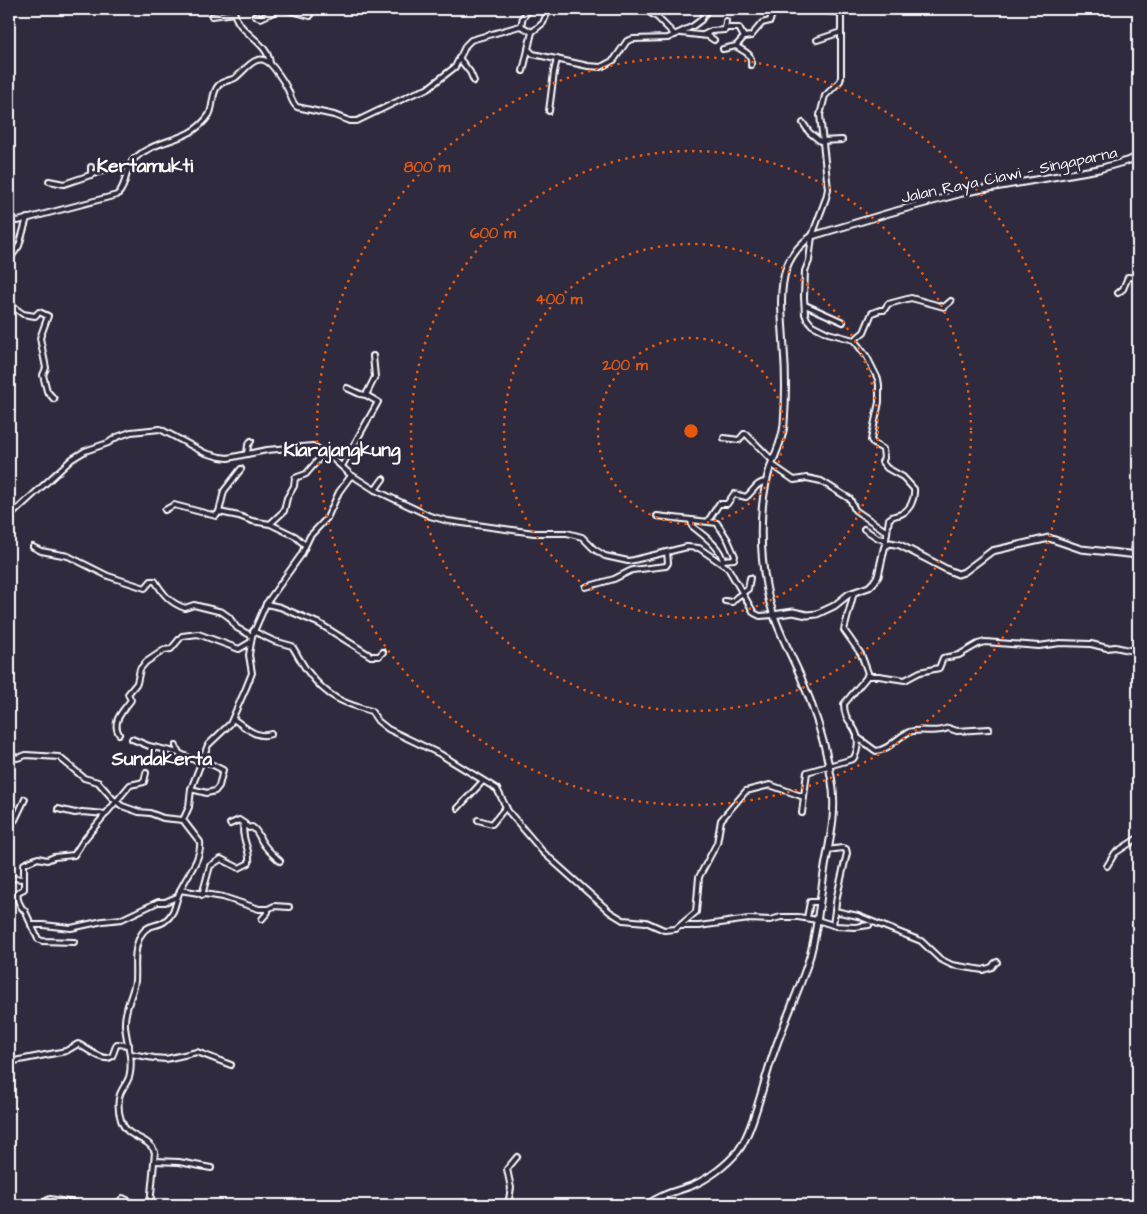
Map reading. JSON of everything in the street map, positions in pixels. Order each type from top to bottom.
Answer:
[{"type":"main road","name":"Jalan Raya Ciawi — Singaparna","points":[[647,1205],[666,1193],[690,1186],[716,1172],[738,1151],[748,1133],[772,1057],[804,974],[818,920],[835,810],[833,784],[814,710],[773,615],[766,588],[762,556],[762,518],[766,482],[783,434],[786,385],[782,308],[783,288],[786,270],[792,256],[802,243],[812,236],[889,213],[966,192],[1099,169],[1138,156]]},
{"type":"main road","points":[[773,615],[794,612],[806,615],[818,614],[834,606],[854,592],[869,587],[878,576],[886,543],[896,543],[958,574],[964,572],[992,551],[1049,538],[1081,549],[1136,554]]},
{"type":"street","points":[[255,16],[261,18],[280,9]]},
{"type":"street","points":[[284,9],[310,16]]},
{"type":"street","points":[[521,26],[523,17],[530,9]]},
{"type":"street","points":[[523,72],[532,32],[542,23],[549,9]]},
{"type":"street","points":[[644,9],[677,34],[703,35],[714,40]]},
{"type":"street","points":[[528,50],[557,59],[601,67],[614,60],[625,43],[630,40],[665,39],[701,20],[708,9]]},
{"type":"street","points":[[723,49],[736,46],[744,37],[751,36],[762,23],[770,21],[773,9]]},
{"type":"street","points":[[810,9],[835,12],[842,10],[842,77],[827,93],[820,115],[828,194],[812,236],[809,261],[804,280],[804,305],[807,319],[812,325],[828,333],[854,340],[868,357],[879,381],[879,402],[871,441],[883,449],[884,458],[882,462],[884,466],[905,479],[914,489],[914,499],[909,508],[890,518],[886,543],[864,529]]},
{"type":"street","points":[[212,16],[234,11],[242,28],[263,46],[270,63],[286,86],[295,106],[354,121],[427,89],[455,67],[466,45],[471,40],[521,26],[532,32]]},
{"type":"street","points":[[725,28],[726,21]]},
{"type":"street","points":[[703,35],[711,31],[723,31],[725,28],[739,28],[744,37]]},
{"type":"street","points":[[817,40],[841,32]]},
{"type":"street","points":[[736,46],[749,53],[752,65]]},
{"type":"street","points":[[459,58],[470,72],[474,81]]},
{"type":"street","points":[[549,111],[557,59]]},
{"type":"street","points":[[9,219],[18,221],[117,195],[122,190],[129,166],[134,160],[162,142],[194,131],[210,113],[214,93],[219,84],[236,77],[256,60],[270,63]]},
{"type":"street","points":[[803,123],[812,134],[823,142],[842,140]]},
{"type":"street","points":[[49,181],[64,184],[108,169],[129,166]]},
{"type":"street","points":[[91,167],[91,176]]},
{"type":"street","points":[[9,260],[18,246],[27,218]]},
{"type":"street","points":[[1118,293],[1123,289],[1128,277],[1138,278]]},
{"type":"street","points":[[854,340],[864,332],[872,313],[884,310],[888,304],[911,298],[944,307],[951,301]]},
{"type":"street","points":[[9,304],[23,314],[35,316],[40,312],[48,316],[40,338],[46,368],[43,376],[47,391],[54,399]]},
{"type":"street","points":[[804,305],[843,322]]},
{"type":"street","points":[[366,395],[376,375],[373,356]]},
{"type":"street","points":[[342,466],[378,402],[347,388]]},
{"type":"street","points":[[9,518],[72,459],[85,451],[108,443],[130,432],[160,429],[214,457],[228,458],[309,446],[316,447],[325,452],[352,476],[375,490],[441,520],[534,533],[560,532],[578,535],[585,539],[599,553],[612,558],[634,560],[695,547],[723,562],[734,559],[734,554],[728,540],[717,523],[657,516]]},
{"type":"street","points":[[724,438],[739,440],[746,434],[772,462],[794,480],[807,478],[820,480],[850,499],[855,510],[887,532]]},
{"type":"street","points":[[247,454],[248,445],[251,441]]},
{"type":"street","points":[[270,524],[284,511],[287,498],[294,486],[295,478],[306,474],[325,452]]},
{"type":"street","points":[[165,510],[172,505],[216,516],[219,512],[224,491],[241,469]]},
{"type":"street","points":[[183,820],[188,808],[191,789],[208,744],[233,719],[252,674],[249,655],[251,642],[266,604],[301,555],[312,532],[327,518],[340,492],[352,476]]},
{"type":"street","points":[[375,490],[383,479]]},
{"type":"street","points":[[708,522],[719,504],[727,504],[734,494],[746,497],[757,485],[766,482]]},
{"type":"street","points":[[219,512],[270,524],[295,536],[305,545]]},
{"type":"street","points":[[691,520],[692,526],[712,543],[744,594],[754,614],[760,616],[773,615]]},
{"type":"street","points":[[1136,554],[1136,536],[1138,531]]},
{"type":"street","points":[[33,547],[41,551],[68,556],[108,576],[145,588],[155,580],[166,598],[173,603],[185,608],[194,604],[222,612],[230,618],[237,628],[274,642],[292,646],[308,673],[333,697],[348,705],[371,711],[378,721],[388,729],[440,754],[498,790],[506,807],[543,852],[598,904],[623,920],[646,922],[664,930],[671,930],[680,926],[697,911],[699,876],[717,843],[722,818],[747,790],[769,785],[804,797]]},
{"type":"street","points":[[586,587],[632,570],[666,566],[668,563],[667,552]]},
{"type":"street","points":[[725,601],[732,602],[738,596],[744,594],[749,588],[750,578]]},
{"type":"street","points":[[802,813],[807,772],[854,759],[856,753],[857,738],[846,719],[844,704],[867,676],[868,672],[861,654],[844,630],[854,592]]},
{"type":"street","points":[[266,604],[280,607],[312,620],[371,656],[379,656],[383,652]]},
{"type":"street","points":[[119,734],[117,729],[118,716],[131,700],[128,694],[137,683],[142,666],[164,650],[171,649],[182,636],[198,634],[239,649],[251,642]]},
{"type":"street","points":[[867,676],[908,680],[920,672],[939,668],[943,658],[958,655],[985,642],[1039,646],[1060,643],[1091,644],[1138,653]]},
{"type":"street","points":[[233,719],[256,735],[271,734]]},
{"type":"street","points":[[857,738],[876,751],[884,750],[904,734],[915,731],[942,731],[948,728],[957,731],[989,729]]},
{"type":"street","points":[[132,739],[149,746],[179,753],[194,760],[202,759],[223,770],[219,786],[215,791],[191,789]]},
{"type":"street","points":[[176,746],[179,753]]},
{"type":"street","points":[[9,754],[17,758],[26,755],[61,758],[84,778],[98,782],[116,802],[139,812],[150,813],[163,818],[183,820],[199,841],[200,846],[197,858],[180,890],[175,908],[164,922],[153,924],[147,928],[138,941],[134,982],[128,1000],[125,1020],[131,1054],[129,1079],[119,1098],[120,1115],[128,1132],[147,1142],[153,1148],[155,1161],[151,1181],[150,1205]]},
{"type":"street","points":[[74,942],[40,941],[22,908],[17,894],[24,890],[24,863],[38,858],[46,860],[54,857],[75,855],[82,841],[130,785],[144,782],[146,773]]},
{"type":"street","points":[[458,808],[483,780]]},
{"type":"street","points":[[9,822],[15,820],[25,799]]},
{"type":"street","points":[[478,820],[492,824],[506,807]]},
{"type":"street","points":[[58,809],[75,813],[106,814]]},
{"type":"street","points":[[230,824],[239,820],[249,828],[253,827],[261,840],[280,861]]},
{"type":"street","points":[[202,895],[210,866],[220,860],[239,868],[248,864],[250,858],[242,832],[245,824]]},
{"type":"street","points":[[1107,866],[1115,853],[1138,838]]},
{"type":"street","points":[[828,850],[846,848],[847,851],[834,911],[833,925]]},
{"type":"street","points":[[9,878],[24,879]]},
{"type":"street","points":[[180,890],[202,895],[225,897],[259,909],[268,909],[274,906],[289,907]]},
{"type":"street","points":[[32,925],[43,924],[73,928],[122,919],[158,902],[165,902],[177,897]]},
{"type":"street","points":[[807,918],[810,902],[820,902]]},
{"type":"street","points":[[262,919],[268,912],[268,909]]},
{"type":"street","points":[[834,911],[857,916],[921,941],[940,959],[952,965],[983,970],[992,967],[994,963],[998,962]]},
{"type":"street","points":[[680,926],[699,926],[749,919],[771,920],[782,917],[807,918],[833,925],[856,927],[869,925]]},
{"type":"street","points":[[9,1062],[66,1051],[77,1044],[98,1056],[108,1058],[112,1056],[117,1044],[129,1045]]},
{"type":"street","points":[[131,1054],[160,1059],[198,1053],[231,1065]]},
{"type":"street","points":[[508,1205],[511,1186],[507,1169],[518,1157]]},
{"type":"street","points":[[155,1161],[180,1162],[211,1168]]},
{"type":"street","points":[[111,1205],[118,1205],[124,1198],[138,1205]]},
{"type":"street","points":[[45,1205],[46,1201],[50,1199],[82,1205]]},
{"type":"street","points":[[9,1200],[21,1205]]},
{"type":"district","name":"Kertamukti","points":[[145,165]]},
{"type":"district","name":"Kiarajangkung","points":[[342,449]]},
{"type":"district","name":"Sundakerta","points":[[162,758]]}]
